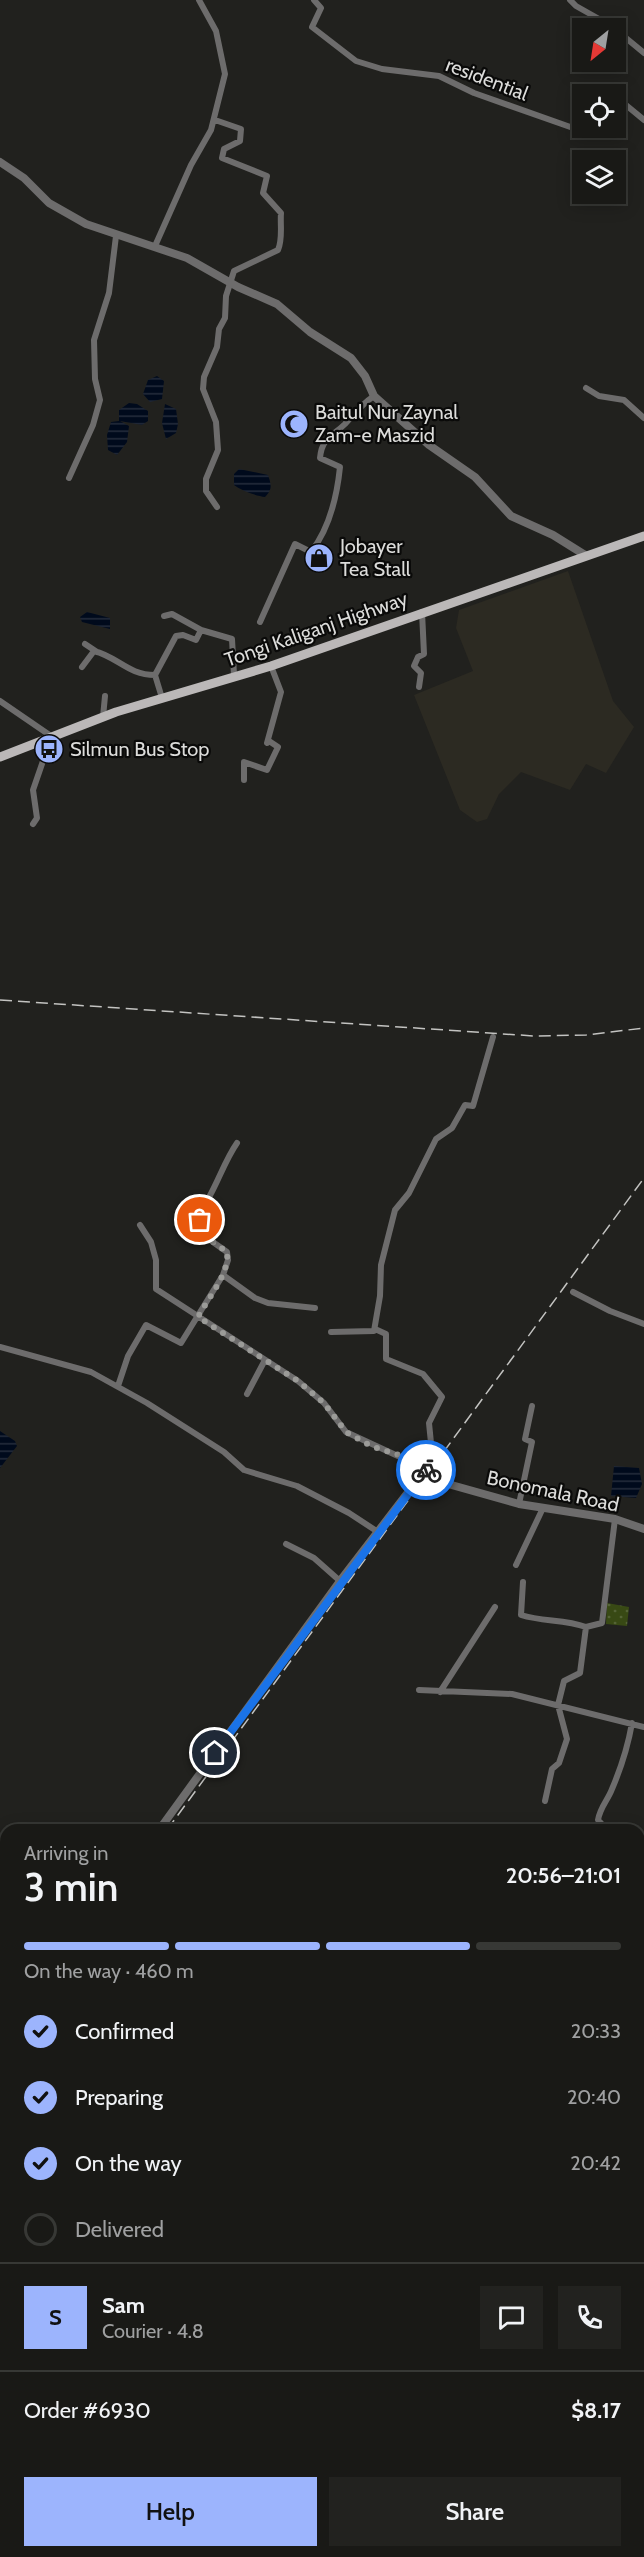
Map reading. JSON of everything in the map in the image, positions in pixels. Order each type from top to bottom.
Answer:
[{"type":"main road","name":"Tongi Kaliganj Highway","points":[[0,757],[103,717],[234,675],[271,666],[644,536]]},
{"type":"street","points":[[155,246],[191,165],[207,141],[225,74],[216,31],[199,0]]},
{"type":"street","name":"residential","points":[[314,0],[321,8],[312,27],[356,61],[382,69],[439,76],[474,93],[572,128]]},
{"type":"street","points":[[570,0],[596,18]]},
{"type":"street","points":[[626,38],[644,53]]},
{"type":"street","points":[[626,105],[644,120]]},
{"type":"street","points":[[214,120],[241,129],[240,141],[224,149],[222,158],[267,176],[263,194],[281,213],[279,231],[281,244],[278,250],[234,271],[226,296],[225,318],[219,329],[218,347],[204,377],[203,389],[216,422],[218,450],[206,479],[206,491],[218,507]]},
{"type":"street","points":[[0,162],[24,178],[49,203],[86,224],[116,236],[155,246],[187,258],[231,283],[277,304],[310,332],[351,358],[365,376],[374,396],[429,445],[475,477],[512,516],[553,535],[585,555]]},
{"type":"street","points":[[69,478],[93,425],[100,400],[95,379],[94,340],[96,327],[109,293],[116,236]]},
{"type":"street","points":[[585,388],[598,396],[624,400],[644,418]]},
{"type":"street","points":[[260,622],[295,544],[311,552],[324,536],[337,488],[340,467],[320,458],[321,450],[332,432],[343,426],[361,405],[374,396]]},
{"type":"street","points":[[419,687],[421,673],[414,666],[418,657],[424,654],[422,612]]},
{"type":"street","points":[[164,616],[172,614],[201,630],[232,639],[235,652],[234,675]]},
{"type":"street","points":[[162,698],[155,675],[176,636],[183,635],[196,640],[201,630]]},
{"type":"street","points":[[85,644],[128,666],[137,674],[155,675]]},
{"type":"street","points":[[82,667],[92,652],[98,652]]},
{"type":"street","points":[[244,780],[244,762],[267,770],[278,747],[268,742],[281,692],[271,666]]},
{"type":"street","points":[[103,717],[105,696]]},
{"type":"street","points":[[0,701],[47,737],[43,761],[33,790],[37,818],[33,824]]},
{"type":"street","points":[[331,1332],[370,1333],[375,1329],[380,1296],[381,1264],[395,1210],[409,1193],[436,1139],[452,1128],[462,1108],[473,1106],[493,1037]]},
{"type":"street","points":[[118,1386],[128,1356],[146,1325],[180,1344],[223,1275],[228,1260],[227,1252],[203,1235],[207,1224],[196,1215],[210,1197],[220,1171],[237,1143]]},
{"type":"street","points":[[140,1225],[151,1242],[156,1260],[154,1287],[298,1381],[324,1403],[346,1432],[426,1469]]},
{"type":"street","points":[[223,1275],[255,1298],[268,1303],[315,1308]]},
{"type":"street","points":[[573,1292],[610,1311],[644,1324]]},
{"type":"street","points":[[163,1824],[340,1581],[426,1469],[432,1452],[429,1423],[442,1397],[423,1374],[386,1359],[386,1334],[375,1329]]},
{"type":"street","points":[[0,1347],[91,1372],[118,1386],[224,1452],[244,1470],[297,1486],[349,1513],[378,1532]]},
{"type":"street","points":[[247,1395],[265,1360]]},
{"type":"street","points":[[519,1504],[531,1442],[525,1438],[532,1406]]},
{"type":"street","name":"Bonomala Road","points":[[426,1469],[432,1477],[448,1484],[519,1504],[615,1519],[644,1528]]},
{"type":"street","points":[[516,1565],[543,1508]]},
{"type":"street","points":[[523,1582],[521,1615],[540,1621],[573,1622],[586,1627],[602,1623],[615,1519]]},
{"type":"street","points":[[286,1544],[314,1558],[340,1581]]},
{"type":"street","points":[[440,1692],[495,1607]]},
{"type":"street","points":[[545,1801],[552,1769],[559,1763],[567,1739],[558,1706],[564,1681],[580,1673],[586,1627]]},
{"type":"street","points":[[419,1690],[512,1694],[644,1727]]},
{"type":"street","points":[[601,1824],[598,1820],[599,1811],[613,1788],[627,1752],[632,1723]]},
{"type":"shaded area","points":[[568,571],[613,701],[634,727],[606,773],[586,764],[570,790],[521,772],[499,794],[487,819],[477,822],[460,810],[414,695],[473,671],[456,628],[459,610]]},
{"type":"green space","points":[[607,1603],[629,1607],[627,1626],[606,1624]]},
{"type":"water","points":[[157,376],[164,381],[162,399],[150,402],[143,394],[148,380]]},
{"type":"water","points":[[129,403],[137,404],[148,411],[148,421],[142,425],[120,421],[129,426],[127,442],[117,455],[108,450],[107,435],[111,422],[119,421],[119,410]]},
{"type":"water","points":[[165,404],[176,409],[178,424],[176,433],[166,439],[162,423]]},
{"type":"water","points":[[239,469],[268,475],[271,486],[265,497],[234,485],[234,474]]},
{"type":"water","points":[[87,612],[110,618],[110,629],[82,622],[80,617]]},
{"type":"water","points":[[0,1431],[15,1441],[17,1446],[0,1468]]},
{"type":"water","points":[[614,1466],[639,1468],[642,1484],[636,1498],[611,1496]]},
{"type":"railway","points":[[0,1000],[534,1036],[586,1035],[644,1028]]},
{"type":"railway","points":[[171,1824],[644,1178]]},
{"type":"way so far","points":[[200,1220],[207,1224],[203,1235],[227,1252],[228,1260],[223,1275],[198,1317],[298,1381],[324,1403],[346,1432],[356,1439],[402,1456],[426,1470]]},
{"type":"place","name":"Baitul Nur Zaynal Zam-e Maszid","points":[[294,424]]},
{"type":"place","name":"Jobayer Tea Stall","points":[[319,558]]},
{"type":"place","name":"Silmun Bus Stop","points":[[49,749]]},
{"type":"route","points":[[215,1753],[340,1581],[426,1470]]}]
